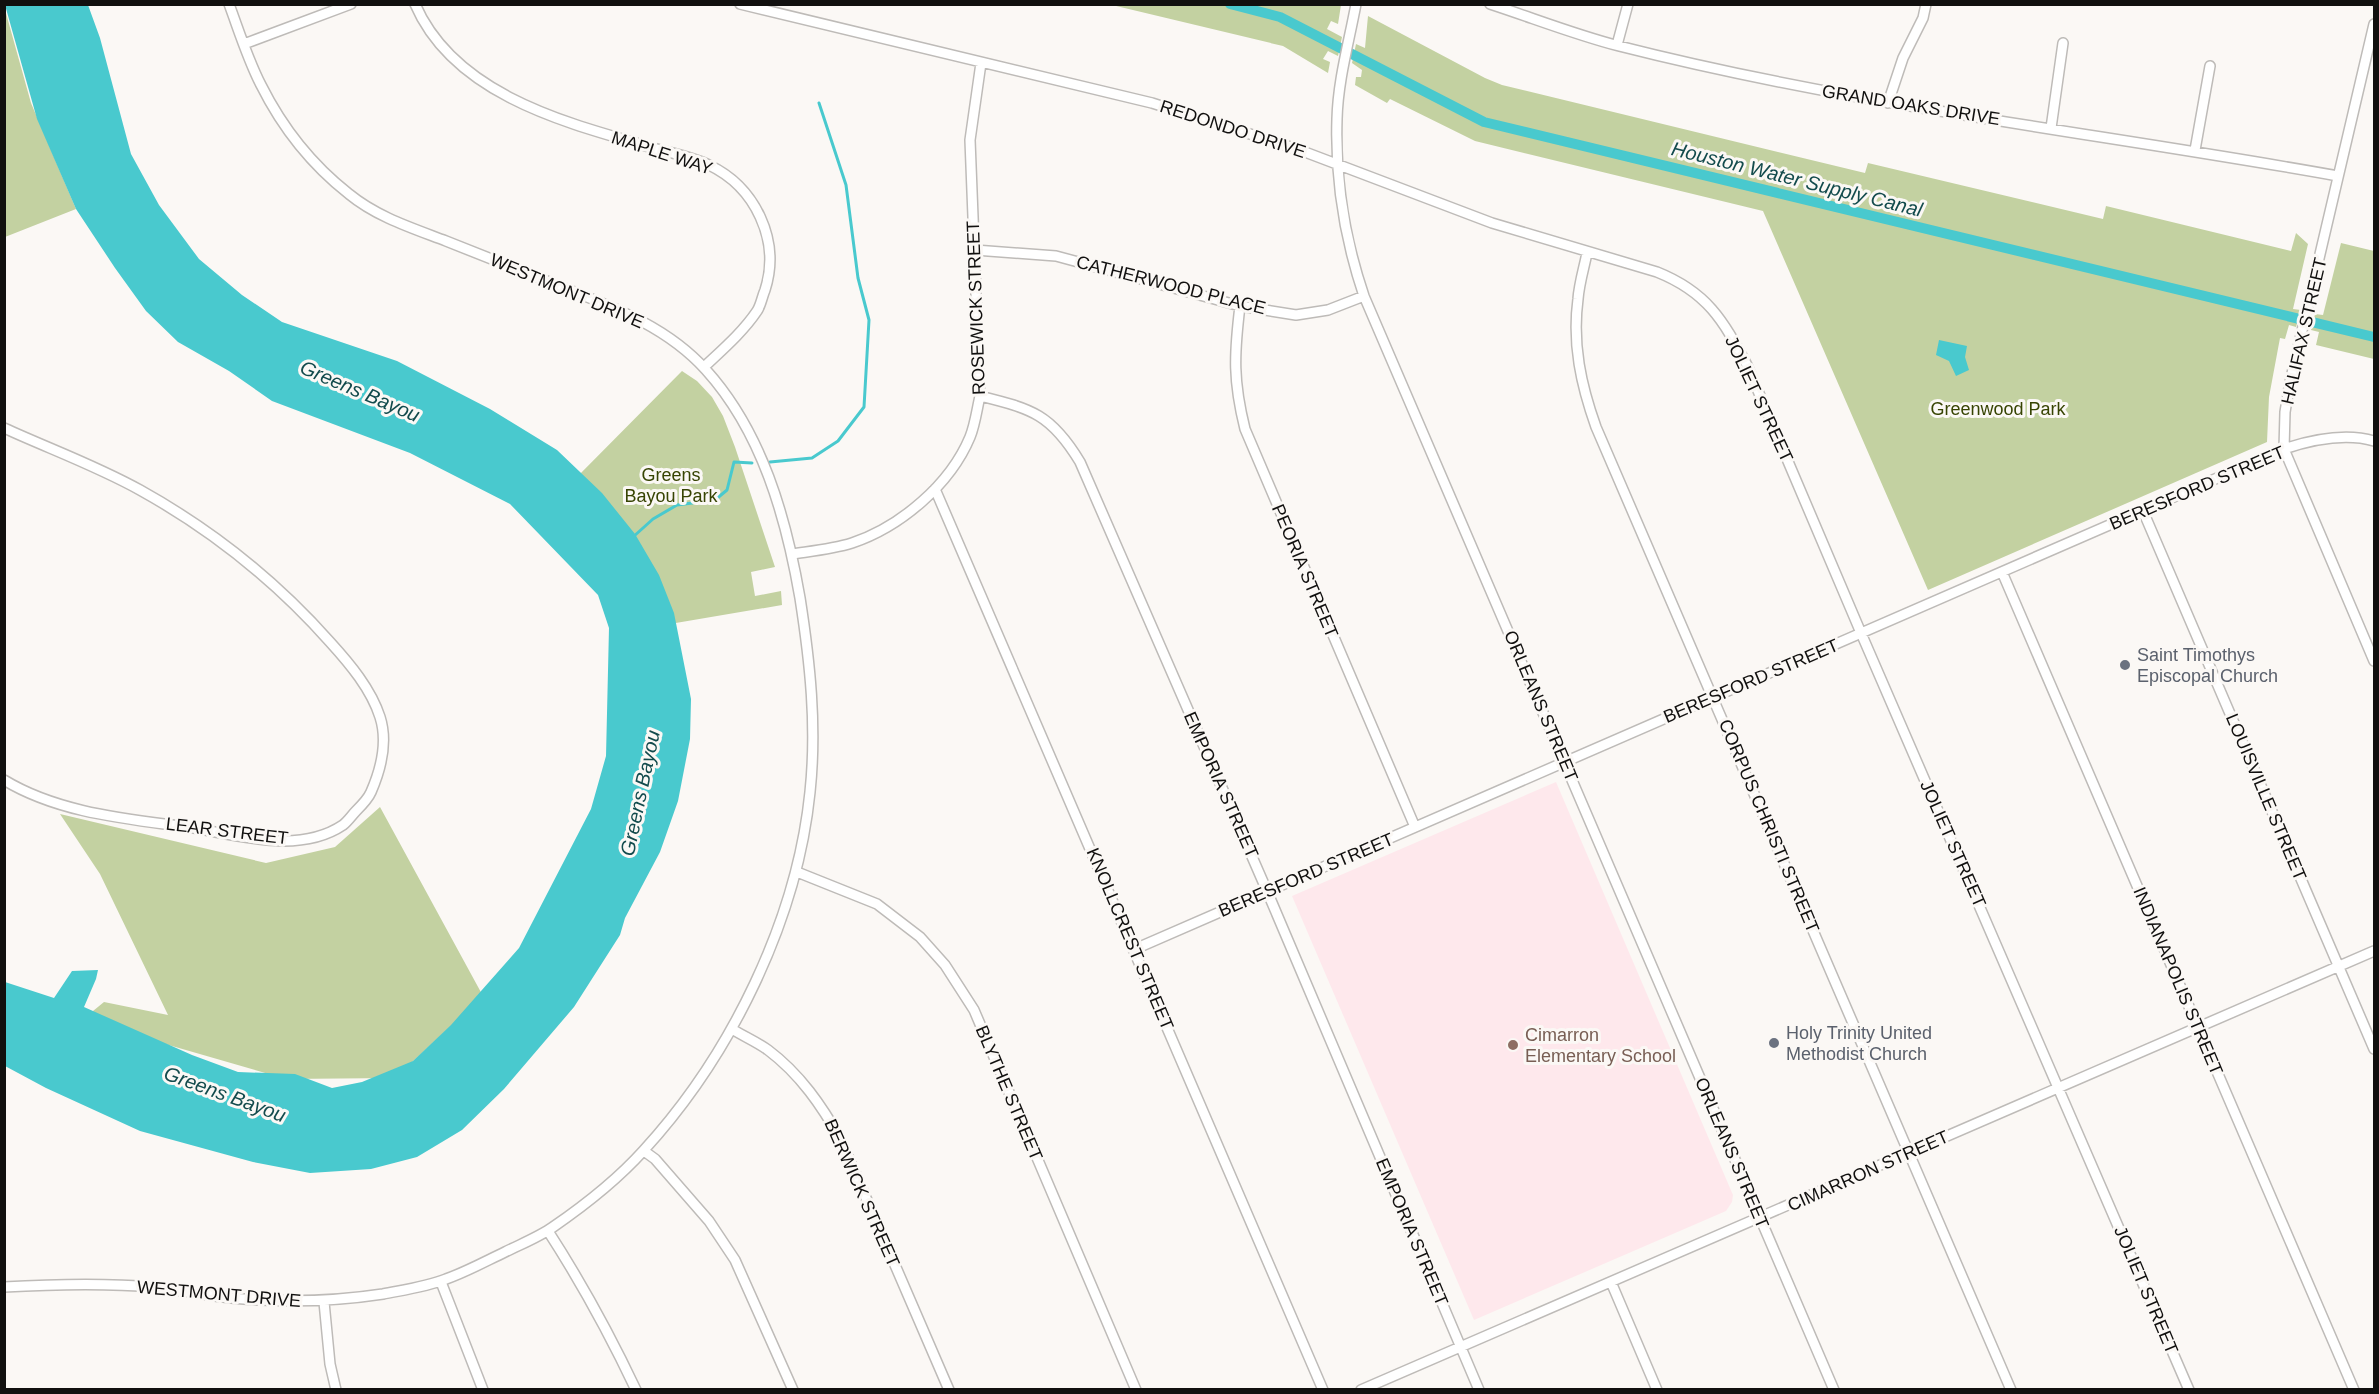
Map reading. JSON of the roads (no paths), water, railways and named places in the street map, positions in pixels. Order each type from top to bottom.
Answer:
[{"type":"street","name":"WESTMONT DRIVE","points":[[4,1287],[61,1283],[118,1285],[160,1287],[228,1298],[324,1302],[441,1282],[548,1231],[599,1192],[644,1151],[703,1076],[732,1029],[781,923],[797,872],[810,795],[813,733],[812,688],[792,554],[758,450],[736,409],[704,367],[664,333],[626,312],[388,219],[352,197],[316,166],[286,128],[259,83],[229,4]]},
{"type":"street","points":[[244,44],[351,4]]},
{"type":"street","name":"MAPLE WAY","points":[[415,4],[421,19],[446,53],[488,85],[530,109],[586,129],[708,164],[740,185],[763,218],[770,244],[769,277],[758,309],[735,338],[704,367]]},
{"type":"street","name":"REDONDO DRIVE","points":[[740,4],[1152,103],[1201,117],[1287,145],[1491,223],[1657,272],[1680,282],[1708,304]]},
{"type":"street","name":"ORLEANS STREET","points":[[1356,4],[1344,63],[1337,118],[1338,164],[1339,190],[1350,253],[1364,296],[1834,1389]]},
{"type":"street","name":"GRAND OAKS DRIVE","points":[[1490,4],[1617,45],[1745,76],[1888,103],[2195,150],[2338,176]]},
{"type":"street","points":[[1617,45],[1628,4]]},
{"type":"street","points":[[1888,103],[1903,58],[1923,18],[1926,4]]},
{"type":"street","name":"HALIFAX STREET","points":[[2374,24],[2285,412],[2284,449],[2374,661]]},
{"type":"street","points":[[2051,128],[2063,43]]},
{"type":"street","name":"ROSEWICK STREET","points":[[792,554],[851,544],[886,528],[917,506],[935,489],[956,462],[970,436],[980,396],[970,140],[981,63]]},
{"type":"street","points":[[2195,150],[2210,66]]},
{"type":"street","name":"CATHERWOOD PLACE","points":[[975,250],[1056,256],[1240,306],[1296,315],[1328,310],[1364,296]]},
{"type":"street","name":"CORPUS CHRISTI STREET","points":[[1587,253],[1577,299],[1576,348],[1583,390],[1596,427],[2011,1389]]},
{"type":"street","name":"JOLIET STREET","points":[[1708,304],[1728,330],[1747,365],[2189,1389]]},
{"type":"street","name":"PEORIA STREET","points":[[1240,306],[1234,355],[1236,394],[1245,429],[1415,827]]},
{"type":"street","name":"EMPORIA STREET","points":[[980,396],[1022,407],[1045,418],[1068,441],[1080,462],[1267,891],[1479,1389]]},
{"type":"street","name":"LEAR STREET","points":[[4,428],[138,488],[186,517],[245,559],[301,609],[342,655],[370,694],[380,719],[383,742],[380,772],[368,798],[344,824],[311,839],[274,841],[66,807],[20,789],[4,780]]},
{"type":"street","name":"BERESFORD STREET","points":[[1135,949],[2284,449],[2307,441],[2344,439],[2374,441]]},
{"type":"street","name":"KNOLLCREST STREET","points":[[935,489],[1323,1389]]},
{"type":"street","name":"LOUISVILLE STREET","points":[[2143,511],[2374,1049]]},
{"type":"street","name":"INDIANAPOLIS STREET","points":[[2002,572],[2354,1389]]},
{"type":"street","name":"BLYTHE STREET","points":[[797,872],[877,904],[920,937],[945,965],[974,1010],[1136,1389]]},
{"type":"street","name":"CIMARRON STREET","points":[[1360,1389],[2374,951]]},
{"type":"street","name":"BERWICK STREET","points":[[732,1029],[768,1050],[800,1078],[823,1107],[841,1140],[949,1389]]},
{"type":"street","points":[[644,1151],[655,1159],[709,1221],[735,1260],[793,1389]]},
{"type":"street","points":[[548,1231],[607,1330],[636,1389]]},
{"type":"street","points":[[441,1282],[483,1389]]},
{"type":"street","points":[[1611,1282],[1658,1389]]},
{"type":"street","points":[[324,1302],[330,1364],[336,1389]]},
{"type":"water","name":"Greens Bayou","points":[[5,5],[88,5],[100,38],[131,154],[159,205],[199,259],[242,295],[282,322],[397,361],[490,409],[557,450],[602,493],[635,534],[659,575],[674,613],[691,699],[690,739],[678,801],[660,852],[625,918],[620,935],[574,1007],[504,1089],[462,1130],[417,1157],[371,1169],[310,1173],[253,1162],[140,1131],[46,1088],[5,1066],[5,982],[54,998],[72,971],[98,970],[84,1007],[192,1055],[238,1072],[295,1074],[332,1088],[362,1082],[413,1061],[451,1025],[519,948],[591,809],[606,756],[609,628],[598,595],[510,504],[410,453],[272,401],[229,371],[178,342],[146,311],[76,209],[37,119]]},
{"type":"water","points":[[1939,340],[1967,346],[1965,357],[1969,370],[1956,376],[1949,361],[1936,355]]},
{"type":"waterway","name":"Houston Water Supply Canal","points":[[1230,4],[1280,17],[1484,122],[2374,337]]},
{"type":"waterway","points":[[770,462],[812,458],[838,441],[864,407],[869,320],[858,278],[846,185],[819,103]]},
{"type":"waterway","points":[[633,537],[653,519],[677,505],[715,500],[727,490],[734,462],[752,463]]},
{"type":"place","name":"Saint Timothys Episcopal Church","points":[[2125,665]]},
{"type":"place","name":"Holy Trinity United Methodist Church","points":[[1774,1043]]},
{"type":"place","name":"Cimarron Elementary School","points":[[1513,1045]]},
{"type":"park label","name":"Greenwood Park","points":[[1998,409]]},
{"type":"park label","name":"Greens Bayou Park","points":[[671,485]]}]
